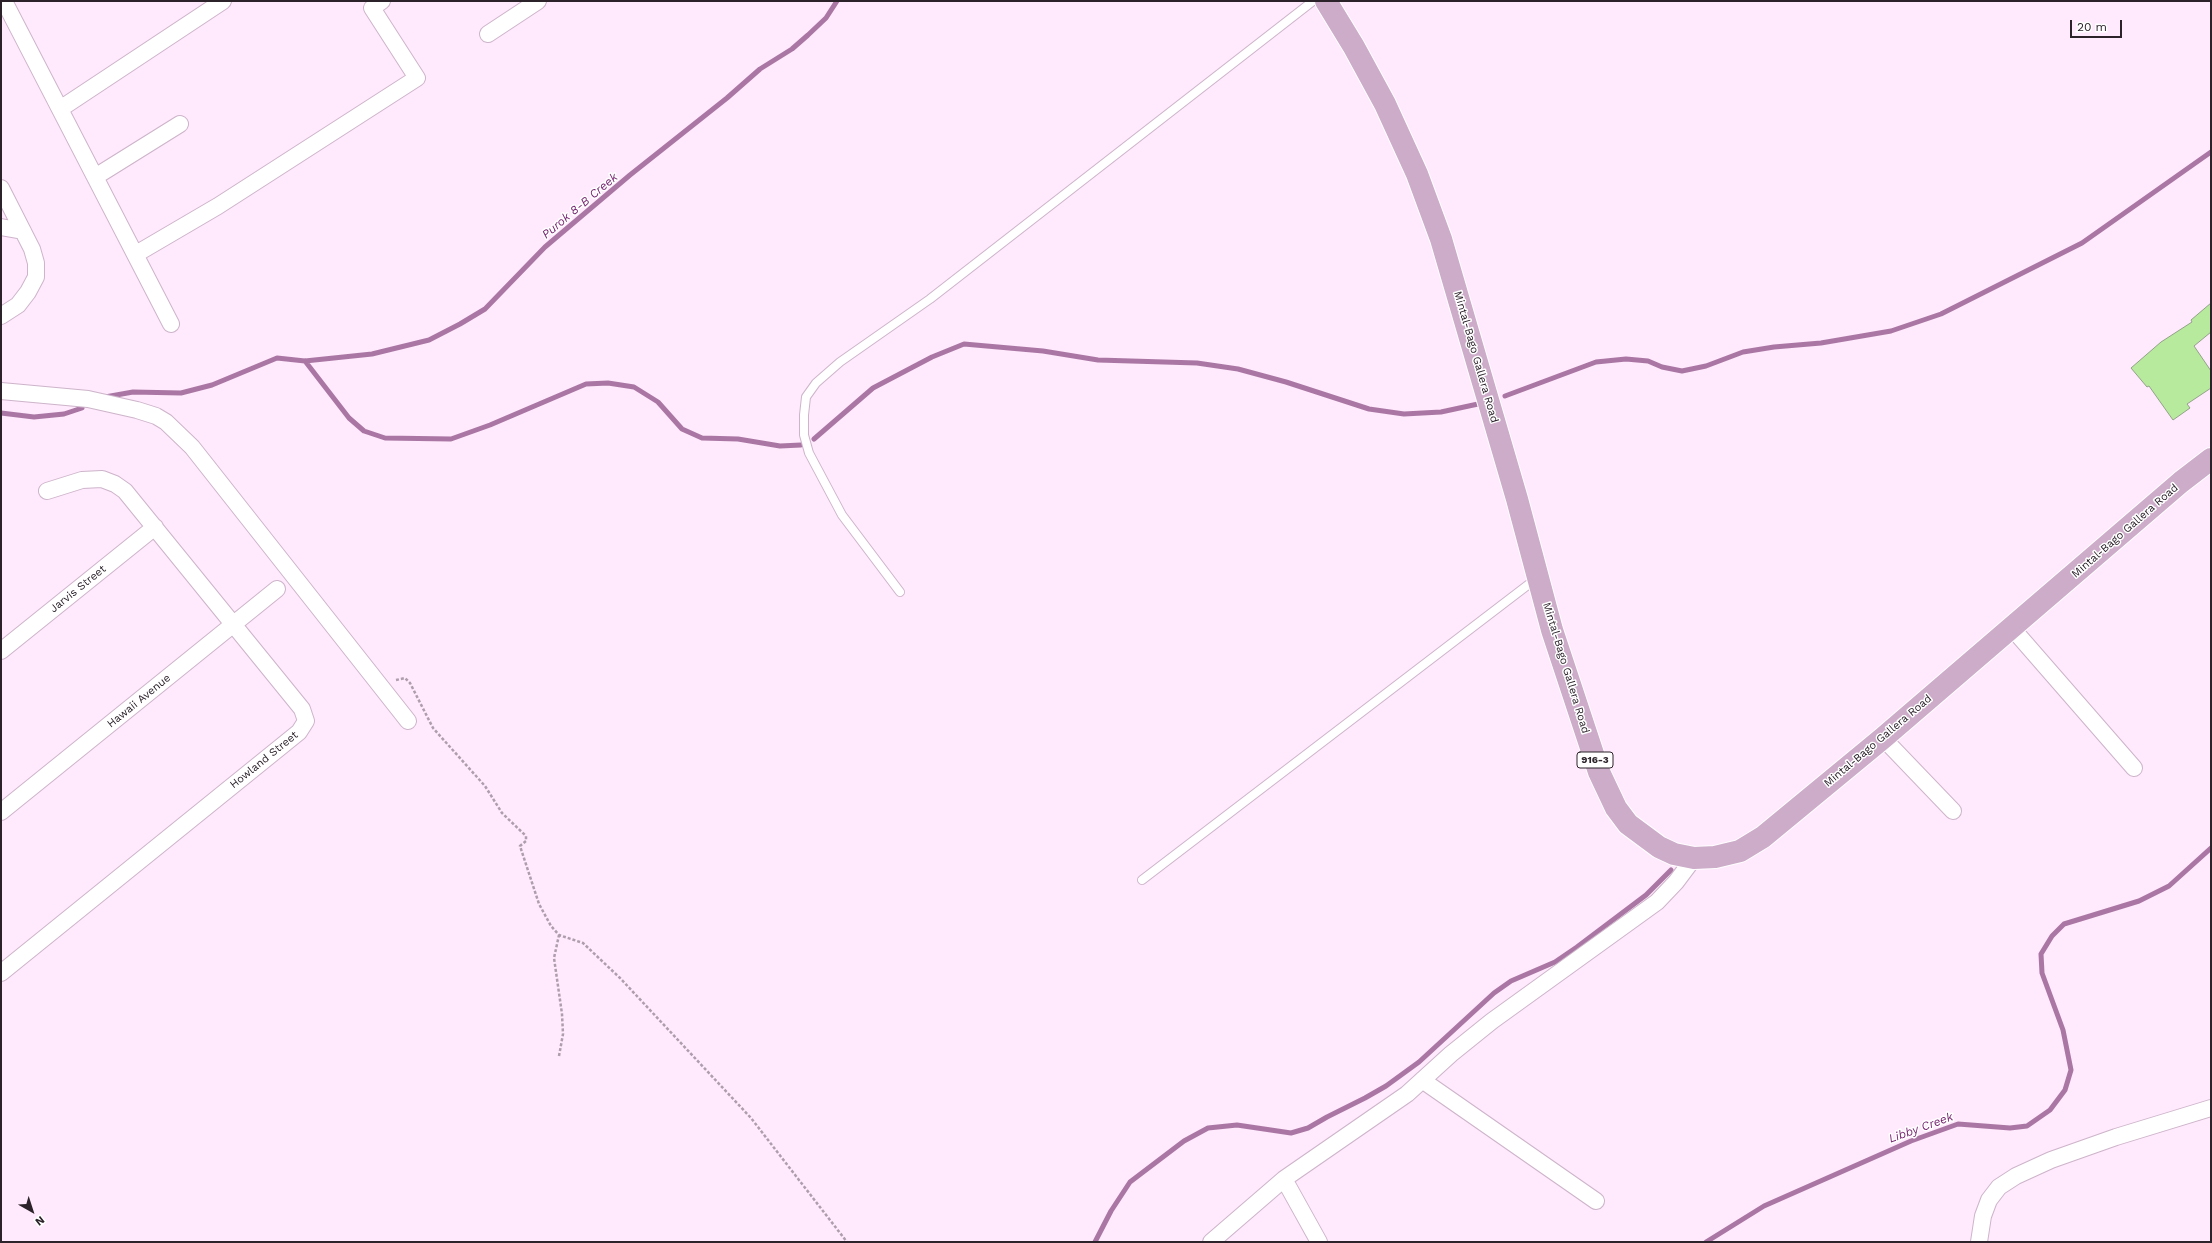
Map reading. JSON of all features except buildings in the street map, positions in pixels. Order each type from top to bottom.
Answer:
[{"type":"main road","name":"Mintal-Bago Gallera Road","points":[[1326,1],[1354,47],[1385,104],[1417,174],[1441,239],[1538,576],[1552,630],[1587,737],[1607,791],[1616,808],[1628,824],[1644,838],[1674,854],[1694,858],[1715,857],[1740,850],[1763,837],[1883,738],[2181,482],[2211,459]]},
{"type":"street","points":[[4,1],[171,324]]},
{"type":"street","points":[[60,109],[223,1]]},
{"type":"street","points":[[136,254],[252,185],[417,78],[372,8],[382,1]]},
{"type":"street","points":[[488,34],[538,1]]},
{"type":"street","points":[[95,177],[180,124]]},
{"type":"street","points":[[1,188],[32,249],[36,263],[36,277],[28,292],[18,305],[1,316]]},
{"type":"street","points":[[1,227],[23,231]]},
{"type":"street","points":[[1,391],[88,399],[137,410],[156,416],[166,422],[192,447],[408,721]]},
{"type":"street","name":"Howland Street","points":[[1,973],[304,727],[306,716],[302,709],[125,491],[115,484],[102,479],[82,480],[47,491]]},
{"type":"street","name":"Jarvis Street","points":[[3,645],[155,527]]},
{"type":"street","name":"Hawaii Avenue","points":[[1,812],[277,589]]},
{"type":"street","points":[[2012,628],[2134,768]]},
{"type":"street","points":[[1883,738],[1953,811]]},
{"type":"street","points":[[1211,1242],[1284,1179],[1408,1094],[1422,1080],[1492,1021],[1657,902],[1676,882],[1694,858]]},
{"type":"street","points":[[1422,1080],[1596,1202]]},
{"type":"street","points":[[1979,1242],[1983,1216],[1989,1200],[1999,1187],[2016,1176],[2051,1160],[2116,1137],[2211,1108]]},
{"type":"street","points":[[1284,1179],[1319,1242]]},
{"type":"lane","points":[[900,592],[842,515],[809,453],[804,435],[806,397],[816,383],[840,362],[930,299],[1313,1]]},
{"type":"lane","points":[[1142,880],[1538,576]]},
{"type":"path","points":[[383,690],[393,681],[405,678],[416,693],[433,728],[485,786],[506,817],[526,836],[526,841],[520,846],[539,904],[551,926],[559,935],[582,943],[620,978],[751,1118],[847,1242]]},
{"type":"path","points":[[559,935],[554,958],[562,1014],[563,1034],[559,1056]]},
{"type":"waterway","name":"Purok 8-B Creek","points":[[105,397],[133,392],[181,393],[212,385],[277,358],[305,361],[372,354],[429,340],[460,324],[485,309],[545,247],[630,175],[727,98],[760,69],[792,49],[826,18],[837,1]]},
{"type":"waterway","points":[[1505,396],[1596,362],[1626,359],[1648,361],[1662,367],[1682,371],[1706,366],[1743,352],[1774,347],[1821,343],[1891,331],[1941,314],[2082,243],[2211,152]]},
{"type":"waterway","points":[[814,439],[873,388],[932,357],[964,344],[1043,351],[1098,360],[1197,363],[1238,369],[1286,382],[1369,409],[1404,414],[1441,412],[1478,404]]},
{"type":"waterway","points":[[305,361],[349,418],[364,431],[385,438],[451,439],[490,425],[586,384],[608,383],[634,387],[658,402],[682,429],[702,438],[738,439],[780,446],[801,445]]},
{"type":"waterway","points":[[1,413],[34,417],[64,414],[82,408]]},
{"type":"waterway","name":"Libby Creek","points":[[1706,1242],[1764,1206],[1911,1141],[1958,1124],[2010,1128],[2027,1126],[2050,1110],[2065,1090],[2071,1070],[2063,1030],[2042,973],[2041,954],[2052,936],[2064,924],[2139,901],[2169,886],[2211,848]]},
{"type":"waterway","points":[[1095,1242],[1111,1211],[1130,1182],[1184,1141],[1208,1128],[1237,1125],[1291,1133],[1308,1128],[1365,1098],[1386,1086],[1419,1062],[1494,993],[1511,981],[1555,962],[1577,947],[1646,895],[1671,870]]}]
